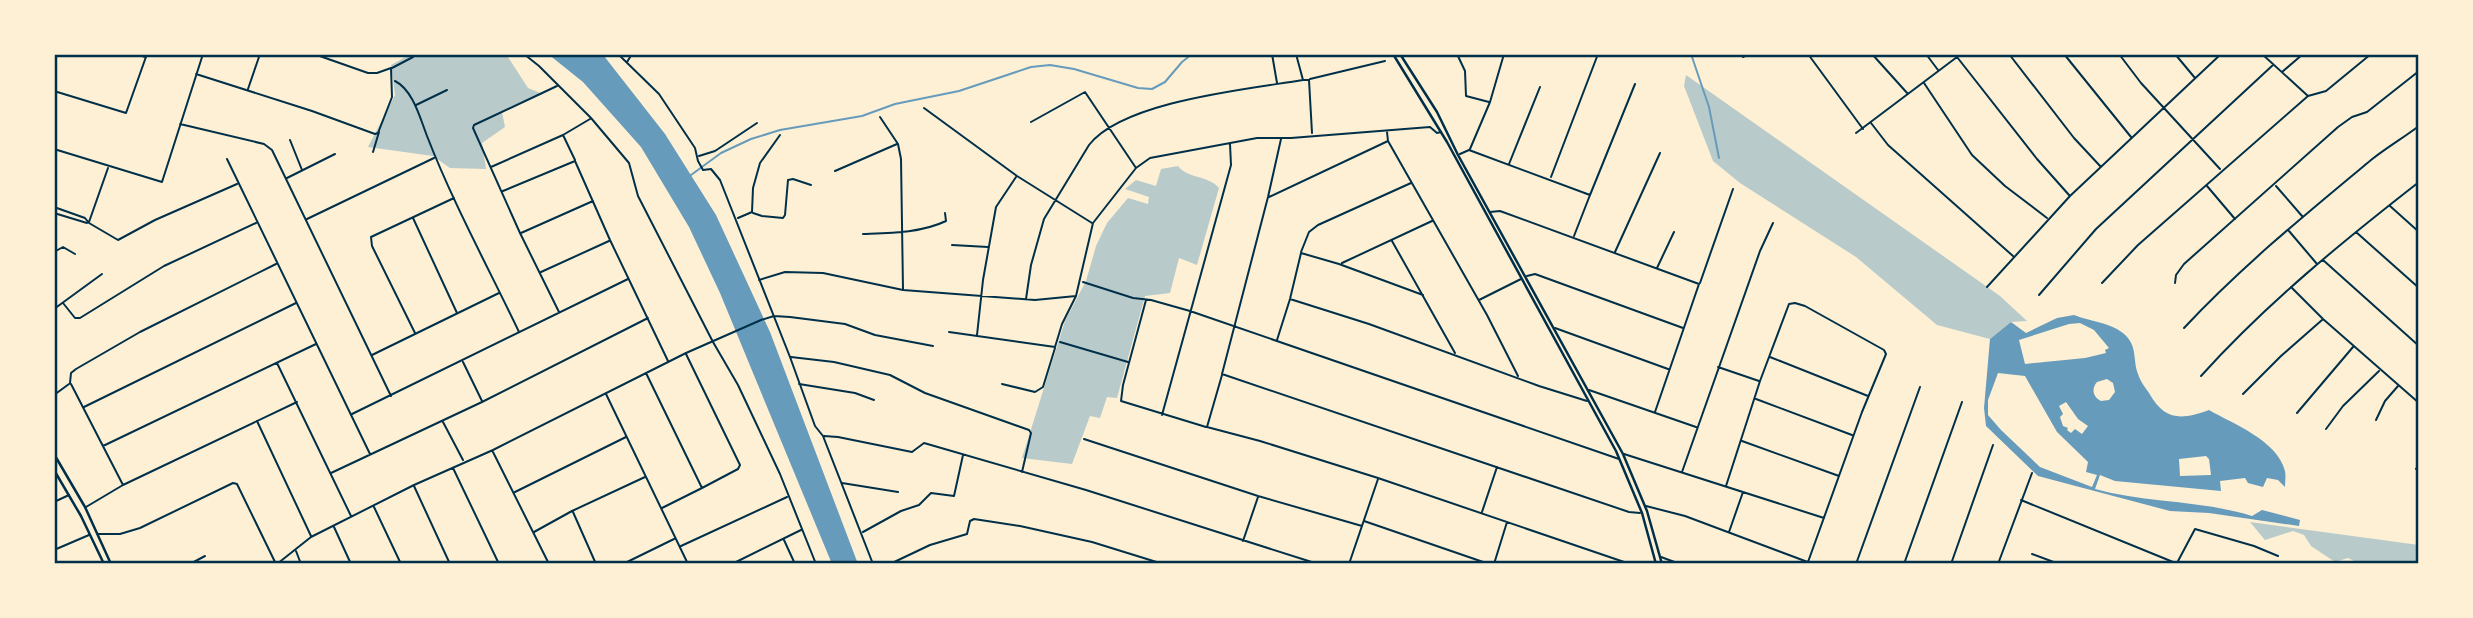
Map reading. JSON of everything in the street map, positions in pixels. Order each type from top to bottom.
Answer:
[{"type":"main road","points":[[1393,54],[1490,212],[1619,459],[1642,513],[1656,564]]},
{"type":"main road","points":[[1400,54],[1437,112],[1476,190],[1623,454],[1645,505],[1661,564]]},
{"type":"main road","points":[[54,455],[85,507],[111,564]]},
{"type":"main road","points":[[54,463],[59,462]]},
{"type":"main road","points":[[54,470],[104,564]]},
{"type":"main road","points":[[1629,481],[1635,478]]},
{"type":"street","points":[[54,91],[126,113],[146,56],[136,54]]},
{"type":"street","points":[[54,149],[162,182],[203,54]]},
{"type":"street","points":[[247,90],[260,54]]},
{"type":"street","points":[[314,54],[368,73],[377,73],[413,57]]},
{"type":"street","points":[[524,54],[591,118],[629,163],[638,196],[738,385],[816,564]]},
{"type":"street","points":[[618,54],[659,94],[695,148],[703,170],[715,171],[736,218],[798,384],[815,426],[822,436],[873,564]]},
{"type":"street","points":[[627,63],[632,54]]},
{"type":"street","points":[[1272,54],[1277,84]]},
{"type":"street","points":[[1296,54],[1303,80]]},
{"type":"street","points":[[1457,54],[1465,71],[1466,96],[1490,102]]},
{"type":"street","points":[[1458,155],[1469,150],[1490,102],[1504,54]]},
{"type":"street","points":[[1550,179],[1598,54]]},
{"type":"street","points":[[1743,57],[1749,54]]},
{"type":"street","points":[[1808,54],[1863,129]]},
{"type":"street","points":[[1872,54],[1909,94]]},
{"type":"street","points":[[1926,54],[1939,71]]},
{"type":"street","points":[[1856,133],[1961,54]]},
{"type":"street","points":[[2008,54],[2074,138],[2101,167]]},
{"type":"street","points":[[2064,54],[2131,137]]},
{"type":"street","points":[[2119,54],[2221,170]]},
{"type":"street","points":[[2175,54],[2196,79]]},
{"type":"street","points":[[1987,288],[2070,196],[2221,54]]},
{"type":"street","points":[[2262,54],[2308,96]]},
{"type":"street","points":[[2281,72],[2303,54]]},
{"type":"street","points":[[2102,283],[2138,245],[2221,170],[2308,96],[2326,90],[2371,54]]},
{"type":"street","points":[[54,60],[56,55]]},
{"type":"street","points":[[1957,58],[2070,196]]},
{"type":"street","points":[[1026,300],[1040,232],[1055,199],[1088,145],[1098,135],[1138,114],[1175,102],[1309,79],[1385,61]]},
{"type":"street","points":[[2039,295],[2096,229],[2273,65]]},
{"type":"street","points":[[373,152],[392,97],[391,68]]},
{"type":"street","points":[[2175,283],[2176,275],[2184,264],[2346,121],[2367,112],[2419,71]]},
{"type":"street","points":[[196,74],[375,134],[380,131]]},
{"type":"street","points":[[1309,79],[1313,135]]},
{"type":"street","points":[[393,80],[400,84],[415,106],[470,237],[519,333]]},
{"type":"street","points":[[1924,83],[1972,155],[2005,186],[2048,219]]},
{"type":"street","points":[[1574,237],[1635,84]]},
{"type":"street","points":[[559,85],[473,126],[477,140],[559,313]]},
{"type":"street","points":[[1509,164],[1540,87]]},
{"type":"street","points":[[415,106],[447,90]]},
{"type":"street","points":[[1031,122],[1085,92],[1136,168]]},
{"type":"street","points":[[923,108],[1017,176],[1093,223]]},
{"type":"street","points":[[880,117],[898,144],[901,159],[903,290]]},
{"type":"street","points":[[491,167],[563,135],[591,118]]},
{"type":"street","points":[[698,156],[715,151],[757,123]]},
{"type":"street","points":[[1871,123],[1888,145],[2014,256]]},
{"type":"street","points":[[180,124],[264,144],[272,150],[391,396]]},
{"type":"street","points":[[2183,328],[2212,298],[2304,217],[2373,158],[2419,126]]},
{"type":"street","points":[[1002,384],[1035,392],[1043,387],[1062,324],[1081,281],[1093,223],[1136,168],[1150,159],[1257,138],[1430,127],[1437,133],[1441,132]]},
{"type":"street","points":[[1387,131],[1388,141],[1519,378]]},
{"type":"street","points":[[563,135],[668,362]]},
{"type":"street","points":[[752,212],[753,188],[760,163],[780,135]]},
{"type":"street","points":[[1207,428],[1235,327],[1281,138]]},
{"type":"street","points":[[290,140],[303,171]]},
{"type":"street","points":[[1268,197],[1388,141]]},
{"type":"street","points":[[1161,415],[1231,165],[1230,143]]},
{"type":"street","points":[[835,171],[898,144]]},
{"type":"street","points":[[1469,150],[1590,195]]},
{"type":"street","points":[[1615,253],[1660,153]]},
{"type":"street","points":[[286,179],[335,154]]},
{"type":"street","points":[[306,219],[435,157]]},
{"type":"street","points":[[227,159],[370,454]]},
{"type":"street","points":[[502,192],[575,161]]},
{"type":"street","points":[[89,223],[108,167]]},
{"type":"street","points":[[977,335],[996,207],[1017,176]]},
{"type":"street","points":[[736,218],[752,212],[783,218],[788,180],[793,178],[811,185]]},
{"type":"street","points":[[2200,376],[2291,286],[2355,231],[2419,182]]},
{"type":"street","points":[[54,213],[89,223],[118,240],[155,220],[238,183]]},
{"type":"street","points":[[1277,341],[1309,232],[1318,225],[1412,183]]},
{"type":"street","points":[[2206,185],[2235,219]]},
{"type":"street","points":[[2275,185],[2304,217]]},
{"type":"street","points":[[1655,412],[1733,189]]},
{"type":"street","points":[[415,333],[370,242],[371,237],[454,198]]},
{"type":"street","points":[[520,233],[593,201]]},
{"type":"street","points":[[2389,205],[2419,232]]},
{"type":"street","points":[[54,207],[85,218],[89,223]]},
{"type":"street","points":[[1490,212],[1500,211],[1699,284]]},
{"type":"street","points":[[863,233],[903,231],[944,222],[945,213]]},
{"type":"street","points":[[412,217],[457,313]]},
{"type":"street","points":[[1339,264],[1433,220]]},
{"type":"street","points":[[63,303],[75,318],[80,318],[164,266],[257,223]]},
{"type":"street","points":[[1682,472],[1760,251],[1773,223]]},
{"type":"street","points":[[2288,231],[2317,264]]},
{"type":"street","points":[[2355,231],[2419,288]]},
{"type":"street","points":[[1657,269],[1674,232]]},
{"type":"street","points":[[539,273],[610,240]]},
{"type":"street","points":[[1392,241],[1455,354]]},
{"type":"street","points":[[952,245],[989,247]]},
{"type":"street","points":[[54,253],[63,247],[75,254]]},
{"type":"street","points":[[1301,253],[1423,295]]},
{"type":"street","points":[[2323,259],[2419,345]]},
{"type":"street","points":[[123,485],[70,383],[71,373],[108,350],[277,263]]},
{"type":"street","points":[[759,280],[785,272],[823,273],[903,290],[1026,300],[1076,296]]},
{"type":"street","points":[[54,309],[102,274]]},
{"type":"street","points":[[1478,301],[1535,274],[1684,328]]},
{"type":"street","points":[[352,414],[628,279]]},
{"type":"street","points":[[1081,281],[1133,298],[1190,311],[1619,459]]},
{"type":"street","points":[[2291,286],[2323,319],[2419,403]]},
{"type":"street","points":[[371,355],[500,292]]},
{"type":"street","points":[[1146,299],[1121,401],[1378,478],[1630,564]]},
{"type":"street","points":[[1290,299],[1587,401]]},
{"type":"street","points":[[84,407],[297,303]]},
{"type":"street","points":[[1727,486],[1760,381],[1789,303],[1805,306],[1884,350],[1886,354],[1868,396],[1808,562]]},
{"type":"street","points":[[97,534],[120,534],[139,528],[233,483],[237,484],[276,564],[311,537],[414,485],[761,320],[774,316],[845,324],[875,335],[933,346]]},
{"type":"street","points":[[331,473],[482,402],[649,318]]},
{"type":"street","points":[[2243,394],[2323,319]]},
{"type":"street","points":[[1554,328],[1669,370]]},
{"type":"street","points":[[949,332],[1055,347]]},
{"type":"street","points":[[1058,342],[1129,362]]},
{"type":"street","points":[[103,446],[317,344]]},
{"type":"street","points":[[2297,413],[2353,346]]},
{"type":"street","points":[[661,508],[738,469],[740,465],[686,354]]},
{"type":"street","points":[[790,357],[834,362],[890,375],[925,393],[1031,431],[1022,472]]},
{"type":"street","points":[[1769,357],[1868,396]]},
{"type":"street","points":[[463,362],[482,402]]},
{"type":"street","points":[[277,363],[351,517]]},
{"type":"street","points":[[1718,367],[1760,381]]},
{"type":"street","points":[[2326,429],[2343,406],[2380,370]]},
{"type":"street","points":[[646,373],[702,488]]},
{"type":"street","points":[[1222,374],[1629,512],[1642,513]]},
{"type":"street","points":[[54,395],[70,383]]},
{"type":"street","points":[[798,384],[855,393],[874,400]]},
{"type":"street","points":[[2376,420],[2385,401],[2399,385]]},
{"type":"street","points":[[1856,564],[1920,387]]},
{"type":"street","points":[[1588,390],[1696,427]]},
{"type":"street","points":[[606,393],[688,564]]},
{"type":"street","points":[[1755,399],[1854,435]]},
{"type":"street","points":[[85,507],[123,485],[297,402]]},
{"type":"street","points":[[1903,564],[1962,402]]},
{"type":"street","points":[[257,421],[311,537]]},
{"type":"street","points":[[443,421],[464,462]]},
{"type":"street","points":[[822,436],[838,436],[912,452],[924,443],[1086,490],[1318,564]]},
{"type":"street","points":[[514,493],[627,437]]},
{"type":"street","points":[[1084,439],[1258,496],[1362,526]]},
{"type":"street","points":[[1741,441],[1839,476]]},
{"type":"street","points":[[1951,564],[1993,445]]},
{"type":"street","points":[[492,450],[549,564]]},
{"type":"street","points":[[1623,454],[1824,518]]},
{"type":"street","points":[[862,533],[901,511],[919,505],[931,494],[954,496],[963,455]]},
{"type":"street","points":[[2416,469],[2419,464]]},
{"type":"street","points":[[1481,512],[1497,466]]},
{"type":"street","points":[[453,467],[499,564]]},
{"type":"street","points":[[1998,564],[2032,473]]},
{"type":"street","points":[[533,532],[645,477]]},
{"type":"street","points":[[1349,564],[1378,478]]},
{"type":"street","points":[[841,483],[898,492]]},
{"type":"street","points":[[414,485],[450,564]]},
{"type":"street","points":[[1728,533],[1743,492]]},
{"type":"street","points":[[54,502],[69,495]]},
{"type":"street","points":[[680,547],[788,496]]},
{"type":"street","points":[[1243,541],[1258,496]]},
{"type":"street","points":[[2021,500],[2177,564],[2195,529],[2278,556]]},
{"type":"street","points":[[1645,505],[1685,516],[1813,564]]},
{"type":"street","points":[[373,506],[401,564]]},
{"type":"street","points":[[572,511],[596,564]]},
{"type":"street","points":[[890,564],[930,545],[967,534],[970,521],[974,519],[1092,541],[1163,564]]},
{"type":"street","points":[[1364,521],[1489,564]]},
{"type":"street","points":[[1494,564],[1508,521]]},
{"type":"street","points":[[333,526],[351,564]]},
{"type":"street","points":[[732,564],[802,530]]},
{"type":"street","points":[[54,550],[90,534]]},
{"type":"street","points":[[623,564],[675,538]]},
{"type":"street","points":[[783,539],[795,564]]},
{"type":"street","points":[[295,550],[302,564]]},
{"type":"street","points":[[2032,554],[2059,564]]},
{"type":"street","points":[[190,564],[205,556]]},
{"type":"street","points":[[1660,556],[1680,564]]},
{"type":"street","points":[[744,559],[746,564]]},
{"type":"street","points":[[903,559],[904,564]]},
{"type":"shaded area","points":[[411,54],[506,54],[528,88],[543,94],[502,112],[505,127],[482,143],[486,169],[450,168],[433,156],[368,147],[395,95],[391,65]]},
{"type":"shaded area","points":[[1686,75],[2000,296],[2027,321],[2011,322],[1990,339],[1937,325],[1856,257],[1740,183],[1713,161],[1684,86]]},
{"type":"shaded area","points":[[1178,166],[1219,188],[1197,265],[1179,258],[1170,293],[1145,296],[1117,398],[1107,397],[1100,418],[1090,416],[1072,464],[1022,458],[1065,321],[1086,281],[1096,246],[1107,223],[1128,198],[1148,204],[1149,197],[1125,189],[1136,180],[1156,186],[1161,169]]},
{"type":"shaded area","points":[[2250,522],[2419,545],[2419,564],[2360,564],[2348,558],[2335,562],[2311,546],[2304,535],[2293,531],[2265,540]]},
{"type":"water","points":[[548,54],[604,56],[665,134],[716,215],[770,332],[858,564],[832,564],[720,293],[689,227],[641,147],[583,82]]},
{"type":"water","points":[[2074,315],[2123,333],[2133,347],[2140,379],[2161,409],[2174,416],[2190,416],[2209,410],[2264,442],[2280,460],[2285,473],[2285,487],[2278,480],[2267,478],[2263,487],[2248,483],[2245,478],[2220,481],[2221,491],[2115,481],[2100,475],[2095,489],[2213,507],[2252,516],[2262,510],[2300,520],[2299,526],[2209,513],[2170,511],[2038,476],[1986,426],[1984,408],[1990,339],[2011,322],[2026,333],[2057,318]],"holes":[[[2080,323],[2094,330],[2109,348],[2105,350],[2106,353],[2085,358],[2025,364],[2019,340]],[[1998,373],[2025,376],[2057,432],[2088,462],[2086,472],[2097,475],[2092,487],[2040,467],[1988,415],[1988,400]],[[2107,379],[2113,383],[2115,392],[2109,400],[2101,401],[2095,395],[2094,387],[2097,382]],[[2066,402],[2078,419],[2088,426],[2082,434],[2075,429],[2071,433],[2063,426],[2060,417],[2063,414],[2059,406]],[[2206,456],[2209,459],[2211,475],[2180,476],[2179,459]]]},
{"type":"waterway","points":[[691,175],[721,153],[751,139],[780,130],[862,116],[895,104],[959,91],[1031,67],[1050,65],[1074,69],[1138,88],[1152,89],[1165,82],[1192,54]]},
{"type":"waterway","points":[[1691,54],[1709,107],[1719,158]]}]
